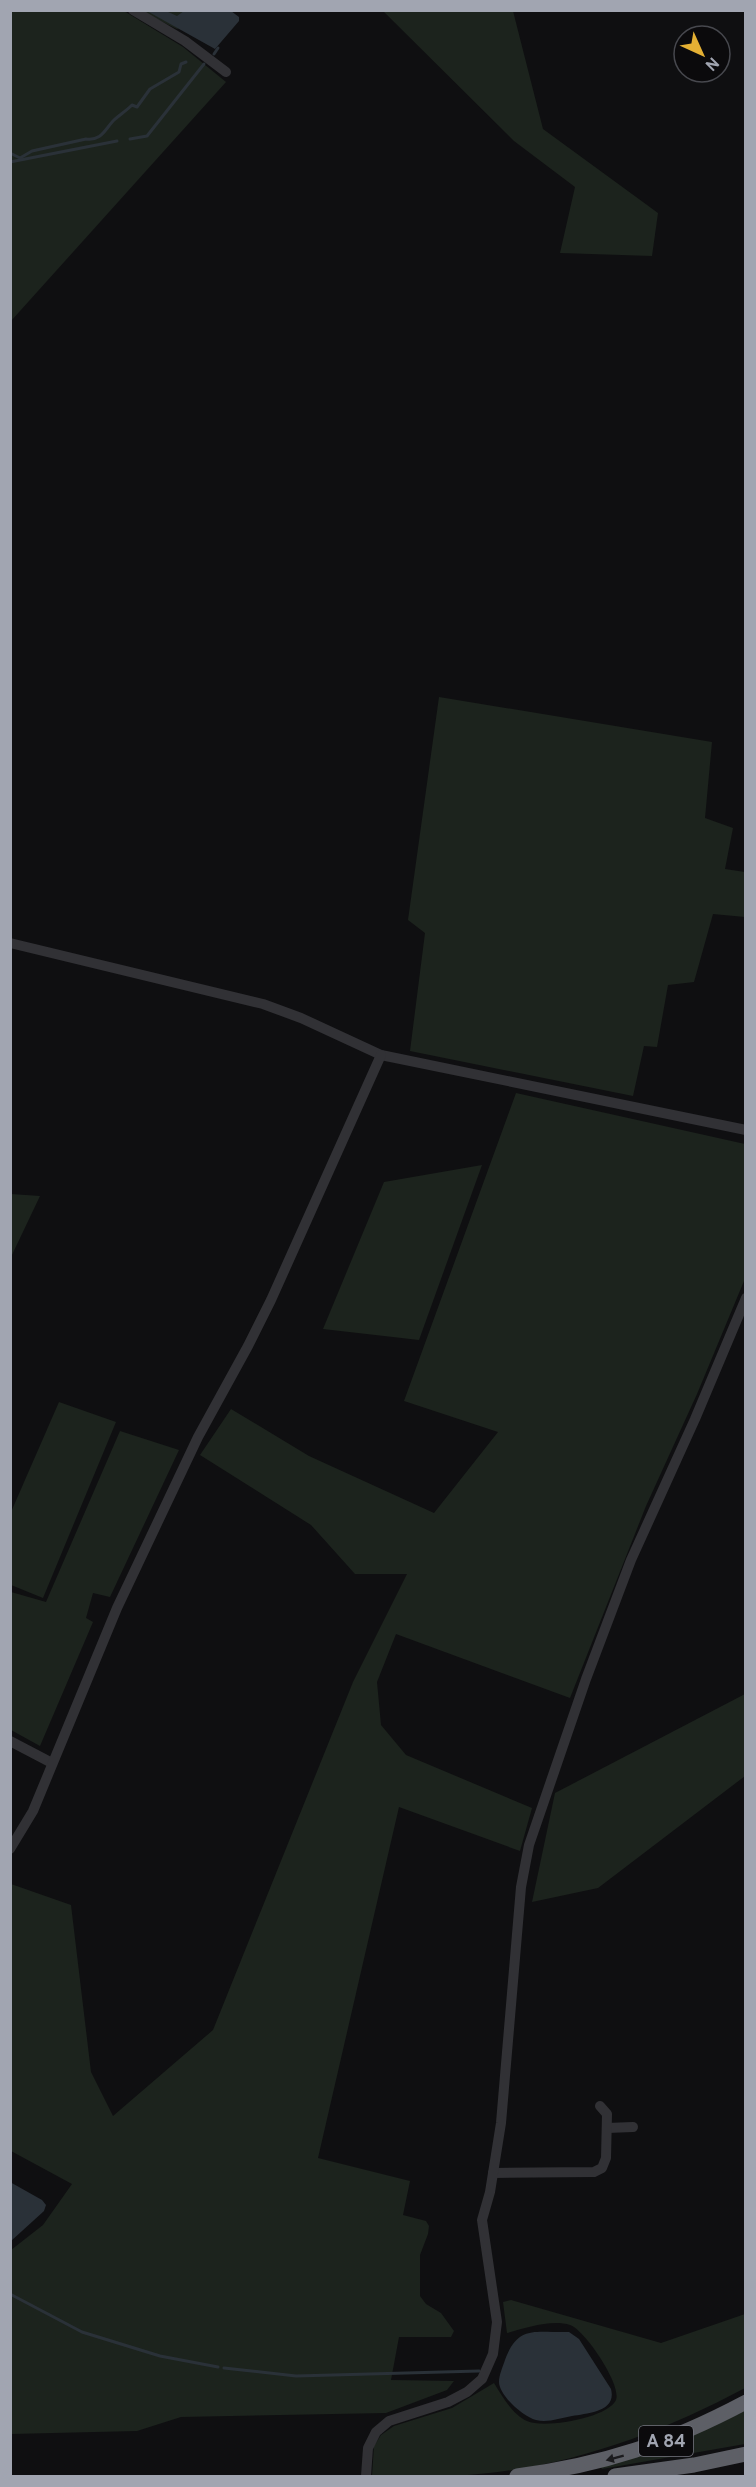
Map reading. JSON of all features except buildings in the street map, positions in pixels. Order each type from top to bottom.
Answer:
[{"type":"highway","name":"A 84","points":[[517,2476],[581,2466],[636,2451],[686,2433],[746,2402]]},
{"type":"highway","points":[[615,2476],[694,2465],[746,2454]]},
{"type":"street","points":[[134,10],[185,41],[226,72]]},
{"type":"street","points":[[10,943],[263,1004],[301,1018],[381,1055],[746,1130]]},
{"type":"street","points":[[10,1849],[33,1811],[117,1608],[198,1437],[271,1300],[381,1055]]},
{"type":"street","points":[[366,2476],[370,2440],[382,2426],[458,2398],[482,2379],[490,2365],[496,2343],[497,2322],[482,2220],[501,2123],[521,1887],[529,1845],[586,1678],[632,1560],[746,1298]]},
{"type":"street","points":[[10,1741],[52,1763]]},
{"type":"street","points":[[493,2173],[594,2172],[605,2164],[607,2115],[600,2106]]},
{"type":"street","points":[[607,2128],[633,2127]]},
{"type":"shaded area","points":[[11,11],[124,11],[183,47],[226,82],[11,321]]},
{"type":"shaded area","points":[[140,11],[229,11],[177,29]]},
{"type":"shaded area","points":[[147,11],[166,11],[177,16],[184,11],[231,11],[239,17],[239,21],[215,49]]},
{"type":"shaded area","points":[[383,11],[513,11],[543,129],[658,213],[652,256],[560,253],[575,187],[514,141]]},
{"type":"shaded area","points":[[439,697],[712,742],[705,818],[733,828],[725,869],[745,872],[745,917],[713,914],[694,982],[668,985],[657,1047],[644,1046],[633,1096],[410,1051],[425,933],[408,920]]},
{"type":"shaded area","points":[[516,1093],[745,1144],[745,1271],[744,1281],[697,1394],[646,1506],[570,1698],[396,1634],[377,1682],[381,1725],[406,1755],[532,1808],[520,1851],[399,1807],[318,2158],[410,2181],[403,2215],[426,2221],[429,2226],[420,2255],[420,2296],[426,2304],[441,2313],[454,2331],[451,2337],[399,2337],[391,2380],[454,2381],[447,2390],[386,2413],[181,2417],[137,2431],[11,2434],[11,2250],[43,2225],[72,2184],[11,2151],[11,1884],[71,1905],[91,2072],[113,2116],[213,2030],[353,1682],[407,1574],[355,1574],[311,1525],[200,1455],[231,1409],[309,1456],[434,1513],[498,1432],[404,1401]]},
{"type":"shaded area","points":[[482,1165],[419,1340],[323,1329],[384,1182]]},
{"type":"shaded area","points":[[10,1194],[40,1196],[11,1257]]},
{"type":"shaded area","points":[[59,1402],[116,1422],[43,1598],[11,1585],[11,1512]]},
{"type":"shaded area","points":[[120,1431],[179,1450],[110,1597],[93,1593],[86,1618],[93,1622],[40,1746],[11,1730],[11,1592],[46,1602]]},
{"type":"shaded area","points":[[745,1694],[745,1776],[598,1888],[532,1902],[555,1793]]},
{"type":"shaded area","points":[[10,2182],[42,2200],[46,2205],[44,2211],[11,2241]]},
{"type":"shaded area","points":[[511,2300],[661,2343],[745,2314],[745,2388],[645,2434],[576,2457],[505,2471],[468,2475],[372,2476],[374,2446],[381,2435],[394,2426],[452,2408],[494,2383],[517,2414],[535,2423],[561,2423],[589,2417],[611,2406],[616,2400],[616,2393],[608,2371],[593,2347],[577,2329],[563,2323],[555,2323],[507,2333],[503,2302]]},
{"type":"shaded area","points":[[538,2332],[569,2332],[579,2339],[611,2389],[610,2402],[599,2410],[585,2414],[550,2421],[531,2418],[513,2405],[500,2387],[500,2376],[505,2360],[510,2349],[522,2336]]},
{"type":"shaded area","points":[[745,2409],[745,2444],[602,2469],[601,2467]]},
{"type":"waterway","points":[[214,54],[218,48]]},
{"type":"waterway","points":[[10,153],[20,158],[32,151],[99,137],[132,105],[137,107],[150,89],[179,72],[181,64],[186,62]]},
{"type":"waterway","points":[[130,139],[147,136],[204,64]]},
{"type":"waterway","points":[[10,162],[117,141]]},
{"type":"waterway","points":[[10,2294],[82,2332],[160,2356],[218,2367]]},
{"type":"waterway","points":[[224,2368],[296,2376],[479,2371]]}]
